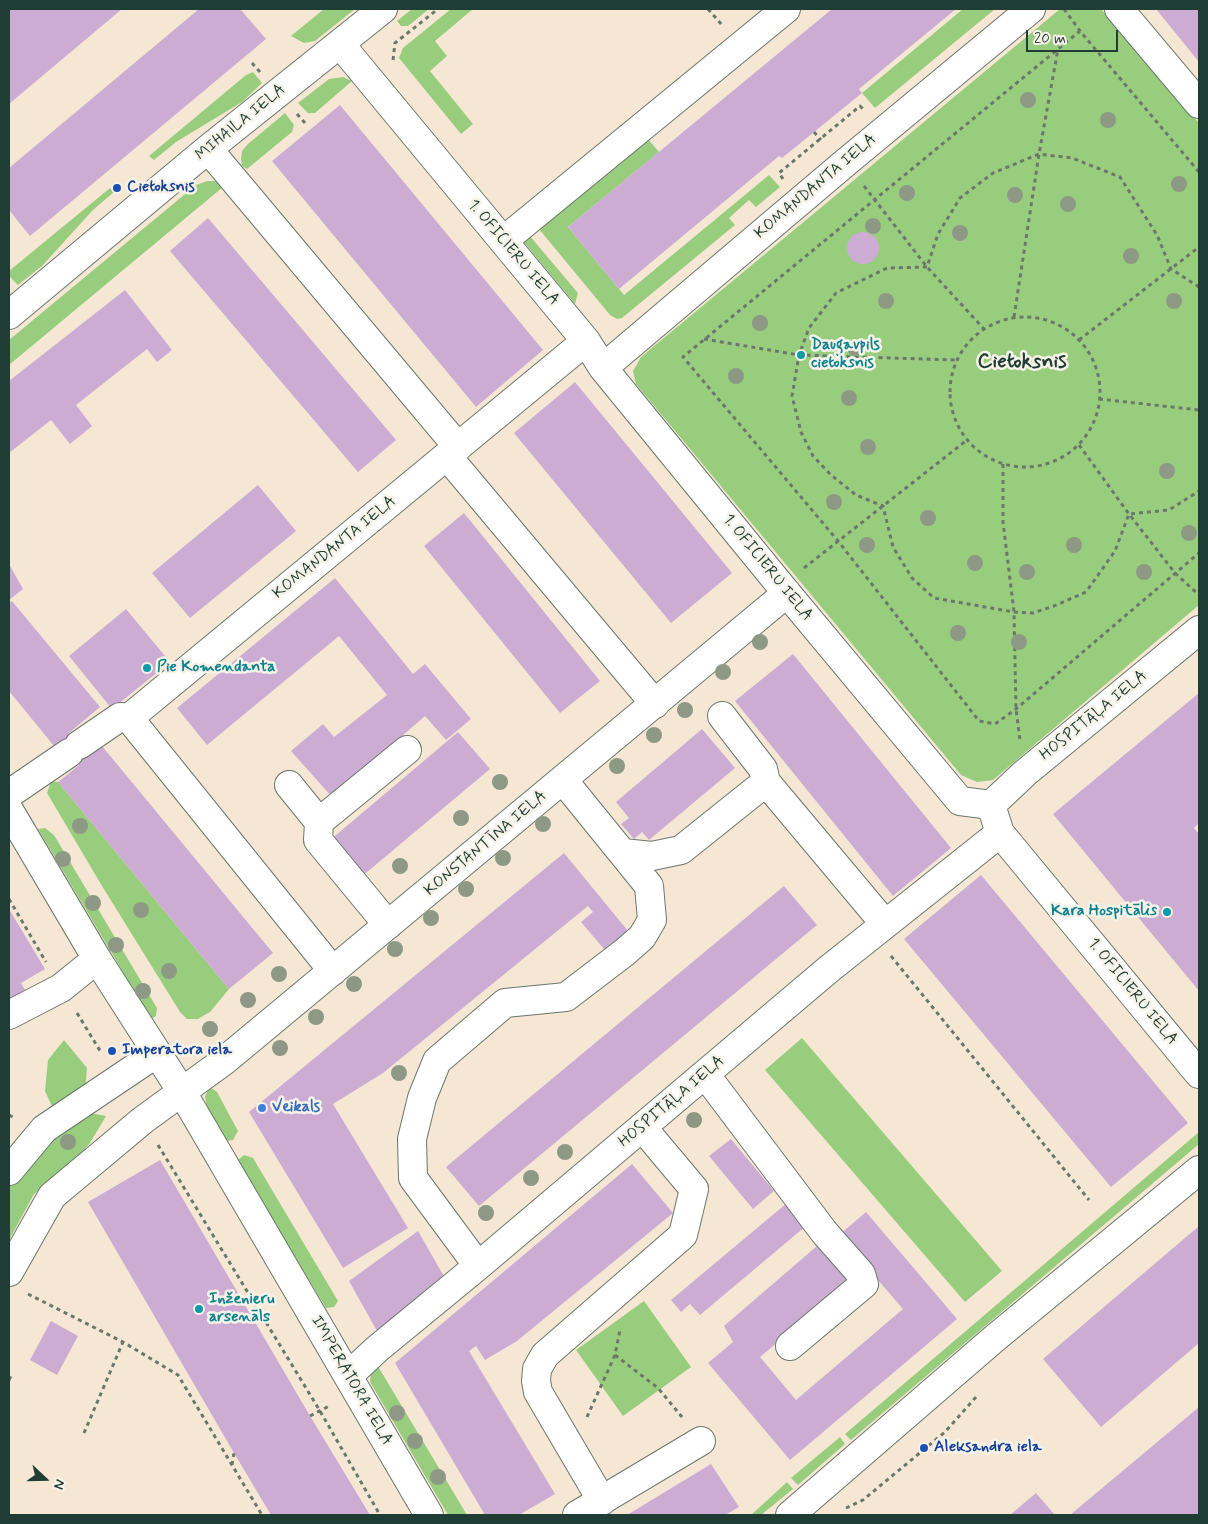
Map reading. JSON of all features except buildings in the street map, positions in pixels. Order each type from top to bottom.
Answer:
[{"type":"street","name":"MIHAILA IELA","points":[[9,315],[208,149],[383,9]]},
{"type":"street","points":[[503,242],[786,9]]},
{"type":"street","name":"KOMANDANTA IELA","points":[[603,368],[845,163],[1031,9]]},
{"type":"street","points":[[1119,9],[1199,104]]},
{"type":"street","name":"1. OFICIERU IELA","points":[[340,44],[586,341],[603,368],[960,801],[991,805],[1000,833],[1199,1074]]},
{"type":"street","points":[[208,149],[655,704]]},
{"type":"street","name":"KOMANDANTA IELA","points":[[9,794],[120,716],[130,718],[586,341]]},
{"type":"street","name":"KONSTANTĪNA IELA","points":[[182,1092],[219,1065],[655,704],[784,589]]},
{"type":"street","name":"HOSPITĀĻA IELA","points":[[991,805],[1025,773],[1199,630]]},
{"type":"street","points":[[722,716],[763,769],[766,782],[879,929]]},
{"type":"street","points":[[130,718],[333,971]]},
{"type":"street","points":[[319,822],[407,750]]},
{"type":"street","points":[[478,1266],[413,1178],[412,1139],[422,1098],[437,1062],[505,1003],[566,997],[625,952],[642,936],[652,920],[649,886],[564,780]]},
{"type":"street","points":[[623,853],[652,856],[681,850],[766,782]]},
{"type":"street","points":[[289,785],[319,822],[318,840],[388,925]]},
{"type":"street","name":"IMPERATORA IELA","points":[[9,810],[97,958],[182,1092],[429,1515]]},
{"type":"street","name":"HOSPITĀĻA IELA","points":[[348,1376],[879,929],[1000,833]]},
{"type":"street","points":[[9,1015],[61,988],[97,958]]},
{"type":"street","points":[[9,1171],[44,1129],[157,1053]]},
{"type":"street","points":[[705,1074],[824,1232],[861,1274],[864,1284],[790,1346]]},
{"type":"street","points":[[16,1282],[52,1196],[143,1120],[182,1092]]},
{"type":"street","points":[[602,1501],[538,1392],[536,1381],[537,1369],[545,1355],[683,1235],[694,1188],[642,1127]]},
{"type":"street","points":[[790,1515],[995,1338],[1199,1170]]},
{"type":"street","points":[[577,1515],[701,1441]]},
{"type":"path","points":[[392,61],[395,43],[438,9]]},
{"type":"path","points":[[1064,9],[1080,32],[1199,172]]},
{"type":"path","points":[[1080,32],[683,357],[838,542],[979,721],[995,724],[1016,709],[1199,554]]},
{"type":"path","points":[[1014,317],[1038,154],[1058,50]]},
{"type":"path","points":[[814,132],[823,143]]},
{"type":"path","points":[[785,180],[779,173],[820,139]]},
{"type":"path","points":[[927,267],[938,234],[960,198],[993,172],[1038,154],[1072,158],[1120,177],[1157,235],[1171,269],[1199,288]]},
{"type":"path","points":[[845,163],[927,267],[984,329]]},
{"type":"path","points":[[1079,340],[1199,247]]},
{"type":"path","points":[[883,506],[856,495],[831,475],[813,456],[801,432],[792,396],[799,355],[809,328],[836,293],[888,268],[927,267]]},
{"type":"path","points":[[1014,317],[1041,319],[1063,328],[1079,340],[1092,360],[1098,379],[1099,399],[1095,419],[1088,433],[1079,445],[1069,453],[1048,464],[1025,467],[1003,464],[983,455],[967,440],[954,418],[950,394],[953,370],[963,348],[984,329],[1014,317]]},
{"type":"path","points":[[704,339],[799,355],[957,360]]},
{"type":"path","points":[[1099,399],[1199,410]]},
{"type":"path","points":[[784,589],[838,542],[967,440]]},
{"type":"path","points":[[1079,445],[1128,514],[1175,573],[1199,595]]},
{"type":"path","points":[[1003,464],[1003,522],[1014,612],[1016,709],[1025,773]]},
{"type":"path","points":[[1128,514],[1169,510],[1199,491]]},
{"type":"path","points":[[883,506],[893,547],[912,578],[934,598],[1014,612],[1033,613],[1086,592],[1114,551],[1128,514]]},
{"type":"path","points":[[9,899],[118,1080]]},
{"type":"path","points":[[879,929],[1089,1200]]},
{"type":"path","points":[[143,1120],[315,1402],[380,1515]]},
{"type":"path","points":[[16,1282],[178,1375],[262,1515]]},
{"type":"path","points":[[572,1451],[615,1355],[620,1328]]},
{"type":"path","points":[[84,1433],[123,1342]]},
{"type":"path","points":[[615,1355],[658,1388],[701,1441]]},
{"type":"path","points":[[232,1466],[234,1453]]},
{"type":"green space","points":[[324,9],[355,9],[315,41],[304,43],[291,36]]},
{"type":"green space","points":[[412,9],[429,9],[408,26],[401,26],[397,21]]},
{"type":"green space","points":[[451,9],[473,9],[435,41],[447,56],[430,71],[473,124],[461,134],[399,58],[403,48]]},
{"type":"green space","points":[[963,9],[995,9],[875,108],[862,93]]},
{"type":"green space","points":[[1060,9],[1101,9],[1199,123],[1199,605],[993,780],[977,782],[961,775],[636,384],[633,371],[641,357]]},
{"type":"green space","points":[[253,72],[262,83],[242,102],[176,142],[154,160],[149,156],[246,75]]},
{"type":"green space","points":[[343,77],[352,81],[315,113],[308,113],[298,103],[329,79]]},
{"type":"green space","points":[[285,113],[294,125],[292,132],[247,169],[242,166],[242,151]]},
{"type":"green space","points":[[648,139],[659,152],[568,227],[624,295],[769,175],[780,187],[756,207],[749,200],[729,218],[735,225],[622,318],[617,319],[610,315],[539,229]]},
{"type":"green space","points":[[207,181],[217,181],[223,187],[9,365],[9,340],[196,185]]},
{"type":"green space","points":[[110,188],[114,192],[93,210],[42,266],[18,285],[9,276],[9,271]]},
{"type":"green space","points":[[529,235],[578,293],[575,304],[523,241]]},
{"type":"green space","points":[[51,781],[58,782],[229,989],[210,1012],[198,1019],[187,1019],[180,1012],[47,793]]},
{"type":"green space","points":[[45,828],[54,835],[157,1008],[156,1016],[151,1019],[38,829]]},
{"type":"green space","points":[[802,1038],[1002,1271],[965,1302],[765,1070]]},
{"type":"green space","points":[[64,1040],[87,1068],[85,1093],[55,1113],[45,1091],[48,1060]]},
{"type":"green space","points":[[210,1087],[217,1092],[238,1131],[233,1140],[227,1141],[207,1109],[205,1096]]},
{"type":"green space","points":[[85,1112],[106,1116],[90,1143],[68,1167],[34,1194],[9,1240],[9,1182],[29,1157]]},
{"type":"green space","points":[[1199,1132],[1199,1144],[851,1440],[845,1434]]},
{"type":"green space","points":[[244,1155],[253,1158],[338,1301],[334,1307],[326,1308],[237,1161]]},
{"type":"green space","points":[[644,1301],[691,1367],[623,1416],[576,1350]]},
{"type":"green space","points":[[376,1363],[467,1515],[448,1515],[370,1382],[371,1372]]},
{"type":"green space","points":[[840,1437],[845,1444],[798,1485],[791,1478]]},
{"type":"green space","points":[[787,1482],[793,1489],[761,1515],[751,1515]]},
{"type":"place","name":"Cietoksnis","points":[[117,188]]},
{"type":"place","name":"Daugavpils cietoksnis","points":[[801,355]]},
{"type":"place","name":"Pie Komendanta","points":[[147,668]]},
{"type":"place","name":"Kara Hospitālis","points":[[1167,912]]},
{"type":"place","name":"Imperatora iela","points":[[112,1051]]},
{"type":"place","name":"Veikals","points":[[262,1108]]},
{"type":"place","name":"Inženieru arsenāls","points":[[199,1309]]},
{"type":"place","name":"Aleksandra iela","points":[[924,1448]]},
{"type":"district","name":"Cietoksnis","points":[[1022,363]]}]
